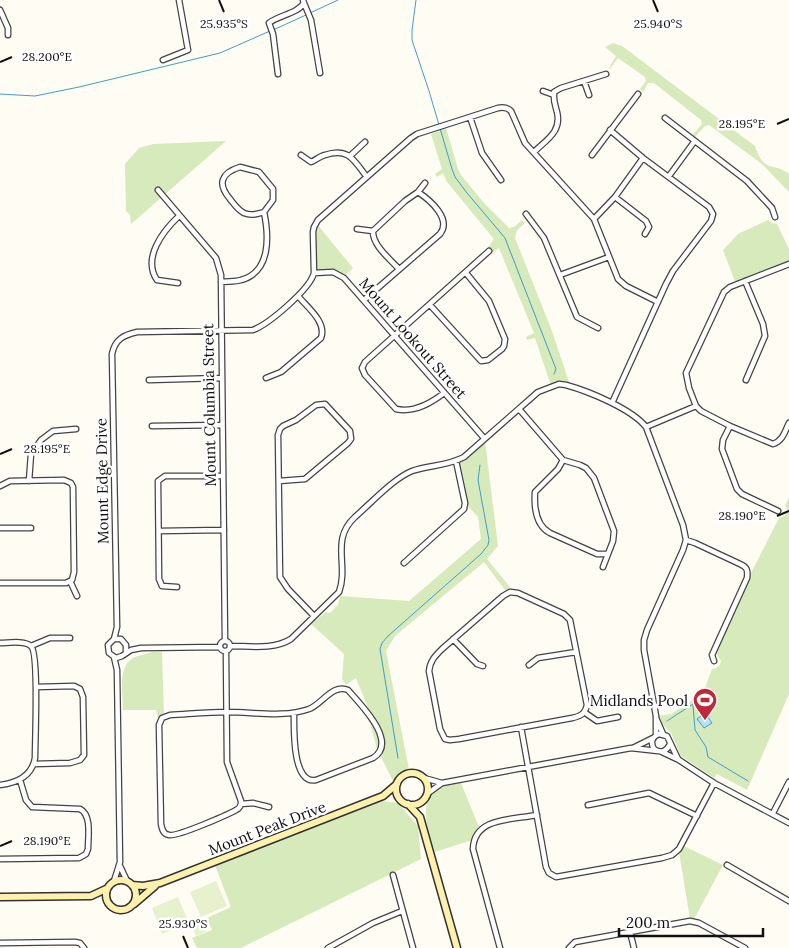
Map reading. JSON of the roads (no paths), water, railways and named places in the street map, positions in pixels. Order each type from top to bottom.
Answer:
[{"type":"street","points":[[163,60],[188,50],[179,0]]},
{"type":"street","points":[[303,2],[312,20],[320,73]]},
{"type":"street","points":[[278,74],[269,23],[301,8],[303,2]]},
{"type":"street","points":[[0,10],[8,28],[8,36]]},
{"type":"street","points":[[534,152],[557,129],[558,119],[553,100],[557,90],[606,74]]},
{"type":"street","points":[[584,82],[589,95]]},
{"type":"street","points":[[543,91],[554,95]]},
{"type":"street","points":[[592,155],[638,94]]},
{"type":"street","points":[[220,330],[253,330],[258,328],[298,296],[312,280],[314,273],[313,232],[315,225],[325,212],[411,138],[438,127],[501,107],[511,111],[522,138],[594,219],[622,283],[658,302]]},
{"type":"street","points":[[470,117],[482,153],[487,163],[501,180]]},
{"type":"street","points":[[665,118],[747,181],[772,208],[775,218]]},
{"type":"street","points":[[610,130],[643,158],[709,207],[713,214],[711,221],[673,271],[612,403]]},
{"type":"street","points":[[350,156],[365,142]]},
{"type":"street","points":[[669,176],[694,142]]},
{"type":"street","points":[[301,155],[311,162],[331,153],[340,152],[350,156],[366,176]]},
{"type":"street","points":[[594,219],[615,197],[643,158]]},
{"type":"street","points":[[221,282],[245,279],[264,261],[266,256],[266,229],[264,212],[273,200],[274,195],[270,184],[259,172],[253,169],[240,167],[224,177],[222,186],[235,205],[245,213],[264,212]]},
{"type":"street","points":[[399,269],[376,242],[372,235],[373,231],[405,201],[418,192],[425,183]]},
{"type":"street","name":"Mount Columbia Street","points":[[158,190],[216,258],[220,268],[225,641]]},
{"type":"street","points":[[364,300],[440,234],[444,227],[442,217],[429,201],[418,192]]},
{"type":"street","points":[[615,197],[650,226],[645,234]]},
{"type":"street","points":[[526,214],[544,238],[577,317],[598,328]]},
{"type":"street","points":[[178,283],[157,280],[153,273],[152,265],[156,244],[161,235],[179,216]]},
{"type":"street","points":[[357,229],[373,231]]},
{"type":"street","points":[[444,393],[431,403],[403,410],[396,409],[365,375],[362,368],[365,362],[489,251]]},
{"type":"street","points":[[560,275],[609,257]]},
{"type":"street","points":[[789,264],[730,287],[724,292],[689,368],[687,379],[696,406],[701,411],[730,426],[773,444],[782,438],[789,422]]},
{"type":"street","name":"Mount Lookout Street","points":[[314,273],[337,273],[344,278],[484,438]]},
{"type":"street","points":[[430,305],[481,361],[488,360],[502,349],[505,339],[491,304],[466,273]]},
{"type":"street","points":[[745,281],[763,324],[765,336],[746,380]]},
{"type":"street","points":[[266,378],[281,372],[321,338],[323,333],[321,323],[298,296]]},
{"type":"street","name":"Mount Edge Drive","points":[[114,881],[120,866],[117,670],[114,657],[108,649],[109,643],[114,639],[117,627],[112,354],[116,342],[121,337],[137,332],[220,330]]},
{"type":"street","points":[[149,380],[221,378]]},
{"type":"street","points":[[220,647],[222,642],[225,641],[231,646],[283,644],[294,636],[337,594],[341,587],[341,542],[342,535],[348,524],[401,477],[420,469],[456,461],[470,452],[540,391],[562,384],[612,403],[632,414],[646,427],[683,526],[686,540],[683,550],[644,640],[644,650],[656,716],[679,760]]},
{"type":"street","points":[[279,481],[306,480],[348,443],[351,438],[350,430],[325,404],[316,405],[280,429],[278,435],[280,577],[288,589],[314,616]]},
{"type":"street","points":[[646,427],[696,406]]},
{"type":"street","points":[[519,409],[563,460],[569,460],[586,468],[594,478],[614,531],[613,541],[603,568]]},
{"type":"street","points":[[152,426],[222,425]]},
{"type":"street","points":[[730,426],[722,440],[722,450],[737,489],[742,494],[778,511]]},
{"type":"street","points":[[29,481],[31,454],[41,440],[53,431],[76,429]]},
{"type":"street","points":[[563,460],[558,469],[535,492],[538,522],[544,530],[550,533],[597,554],[607,554]]},
{"type":"street","points":[[404,564],[464,509],[456,461]]},
{"type":"street","points":[[177,587],[160,584],[159,480],[165,476],[222,476]]},
{"type":"street","points":[[0,486],[10,481],[64,480],[71,483],[73,488],[74,572],[70,582],[66,583],[0,583]]},
{"type":"street","points":[[0,528],[30,528]]},
{"type":"street","points":[[158,531],[224,530]]},
{"type":"street","points":[[686,540],[745,566],[747,570],[747,578],[712,656],[714,661]]},
{"type":"street","points":[[70,582],[77,596]]},
{"type":"street","points":[[510,592],[514,592],[566,615],[571,623],[586,704],[584,712],[580,716],[521,728],[450,740],[442,736],[429,671],[433,659],[453,639],[510,592]]},
{"type":"street","name":"Mount Edge Drive","points":[[117,627],[124,641],[124,654],[117,670]]},
{"type":"street","points":[[31,646],[47,639],[70,638]]},
{"type":"street","points":[[114,639],[141,648]]},
{"type":"street","points":[[453,639],[477,664],[483,666]]},
{"type":"street","points":[[0,643],[25,643],[31,646],[34,653],[36,687],[34,764],[20,780],[0,785]]},
{"type":"street","points":[[231,646],[226,652],[227,712],[227,762],[241,804],[237,810],[176,835],[170,836],[167,834],[161,827],[160,725],[162,718],[170,715],[227,712],[294,713],[316,706],[335,690],[344,689],[370,714],[380,741],[380,751],[373,758],[316,780],[307,780],[300,767],[296,753],[294,713]]},
{"type":"street","points":[[114,657],[141,648],[220,647],[226,652]]},
{"type":"street","points":[[529,665],[538,658],[576,652]]},
{"type":"street","points":[[34,764],[70,764],[80,760],[84,755],[83,697],[80,689],[74,686],[36,687]]},
{"type":"street","points":[[584,712],[596,721],[618,717]]},
{"type":"street","points":[[656,716],[652,745],[660,752],[668,748],[670,744]]},
{"type":"street","points":[[521,728],[546,867],[549,873],[556,877],[672,855],[679,849],[714,783]]},
{"type":"street","name":"Mount Peak Drive","points":[[423,800],[427,794],[442,783],[631,748],[654,736],[664,734]]},
{"type":"street","name":"Mount Peak Drive","points":[[631,748],[660,752],[679,760],[714,783],[789,822]]},
{"type":"street","name":"Mount Peak Drive","points":[[114,881],[120,880],[143,886],[160,883],[383,796],[397,784],[402,776],[410,773],[419,774],[424,778],[442,783]]},
{"type":"street","points":[[424,778],[428,786],[427,794]]},
{"type":"street","points":[[0,859],[79,858],[86,854],[88,849],[87,817],[84,810],[32,808],[26,800],[20,780]]},
{"type":"street","points":[[773,813],[789,782]]},
{"type":"street","points":[[397,784],[397,791],[401,800]]},
{"type":"street","points":[[588,805],[649,793],[697,816]]},
{"type":"street","points":[[383,796],[401,800],[408,804],[420,818],[457,948]]},
{"type":"street","points":[[408,804],[416,804],[423,800]]},
{"type":"street","points":[[420,818],[423,800]]},
{"type":"street","points":[[241,804],[253,803],[269,807]]},
{"type":"street","points":[[500,948],[473,849],[474,838],[479,830],[490,824],[537,815]]},
{"type":"street","points":[[727,865],[789,901]]},
{"type":"street","name":"Mount Edge Drive","points":[[120,866],[129,883]]},
{"type":"street","points":[[393,875],[413,948]]},
{"type":"street","points":[[0,897],[91,896],[106,889],[114,881]]},
{"type":"street","points":[[91,896],[108,904],[113,909],[120,911],[127,909],[132,905],[136,895],[129,883]]},
{"type":"street","name":"Mount Peak Drive","points":[[132,905],[160,883]]},
{"type":"street","points":[[106,889],[105,897],[108,904]]},
{"type":"street","points":[[328,948],[373,923],[402,911]]},
{"type":"street","points":[[569,948],[575,942],[690,921],[699,923],[745,948]]},
{"type":"street","points":[[630,932],[634,948]]},
{"type":"street","points":[[0,943],[14,946],[75,942],[80,943],[84,948]]},
{"type":"water","name":"Midlands Pool","points":[[705,713],[712,723],[704,728],[697,719]]},
{"type":"waterway","points":[[310,13],[338,0]]},
{"type":"waterway","points":[[416,0],[412,40],[452,169],[455,177],[467,193],[505,238],[556,369],[554,374]]},
{"type":"waterway","points":[[273,30],[306,15]]},
{"type":"waterway","points":[[0,94],[35,96],[79,87],[220,53],[270,31]]},
{"type":"waterway","points":[[398,758],[380,649],[388,636],[481,554],[488,545],[489,540],[478,480],[480,465]]},
{"type":"waterway","points":[[667,721],[713,691]]},
{"type":"waterway","points":[[693,705],[695,730],[706,747],[708,757],[748,781]]},
{"type":"place","name":"Midlands Pool","points":[[705,721]]}]
